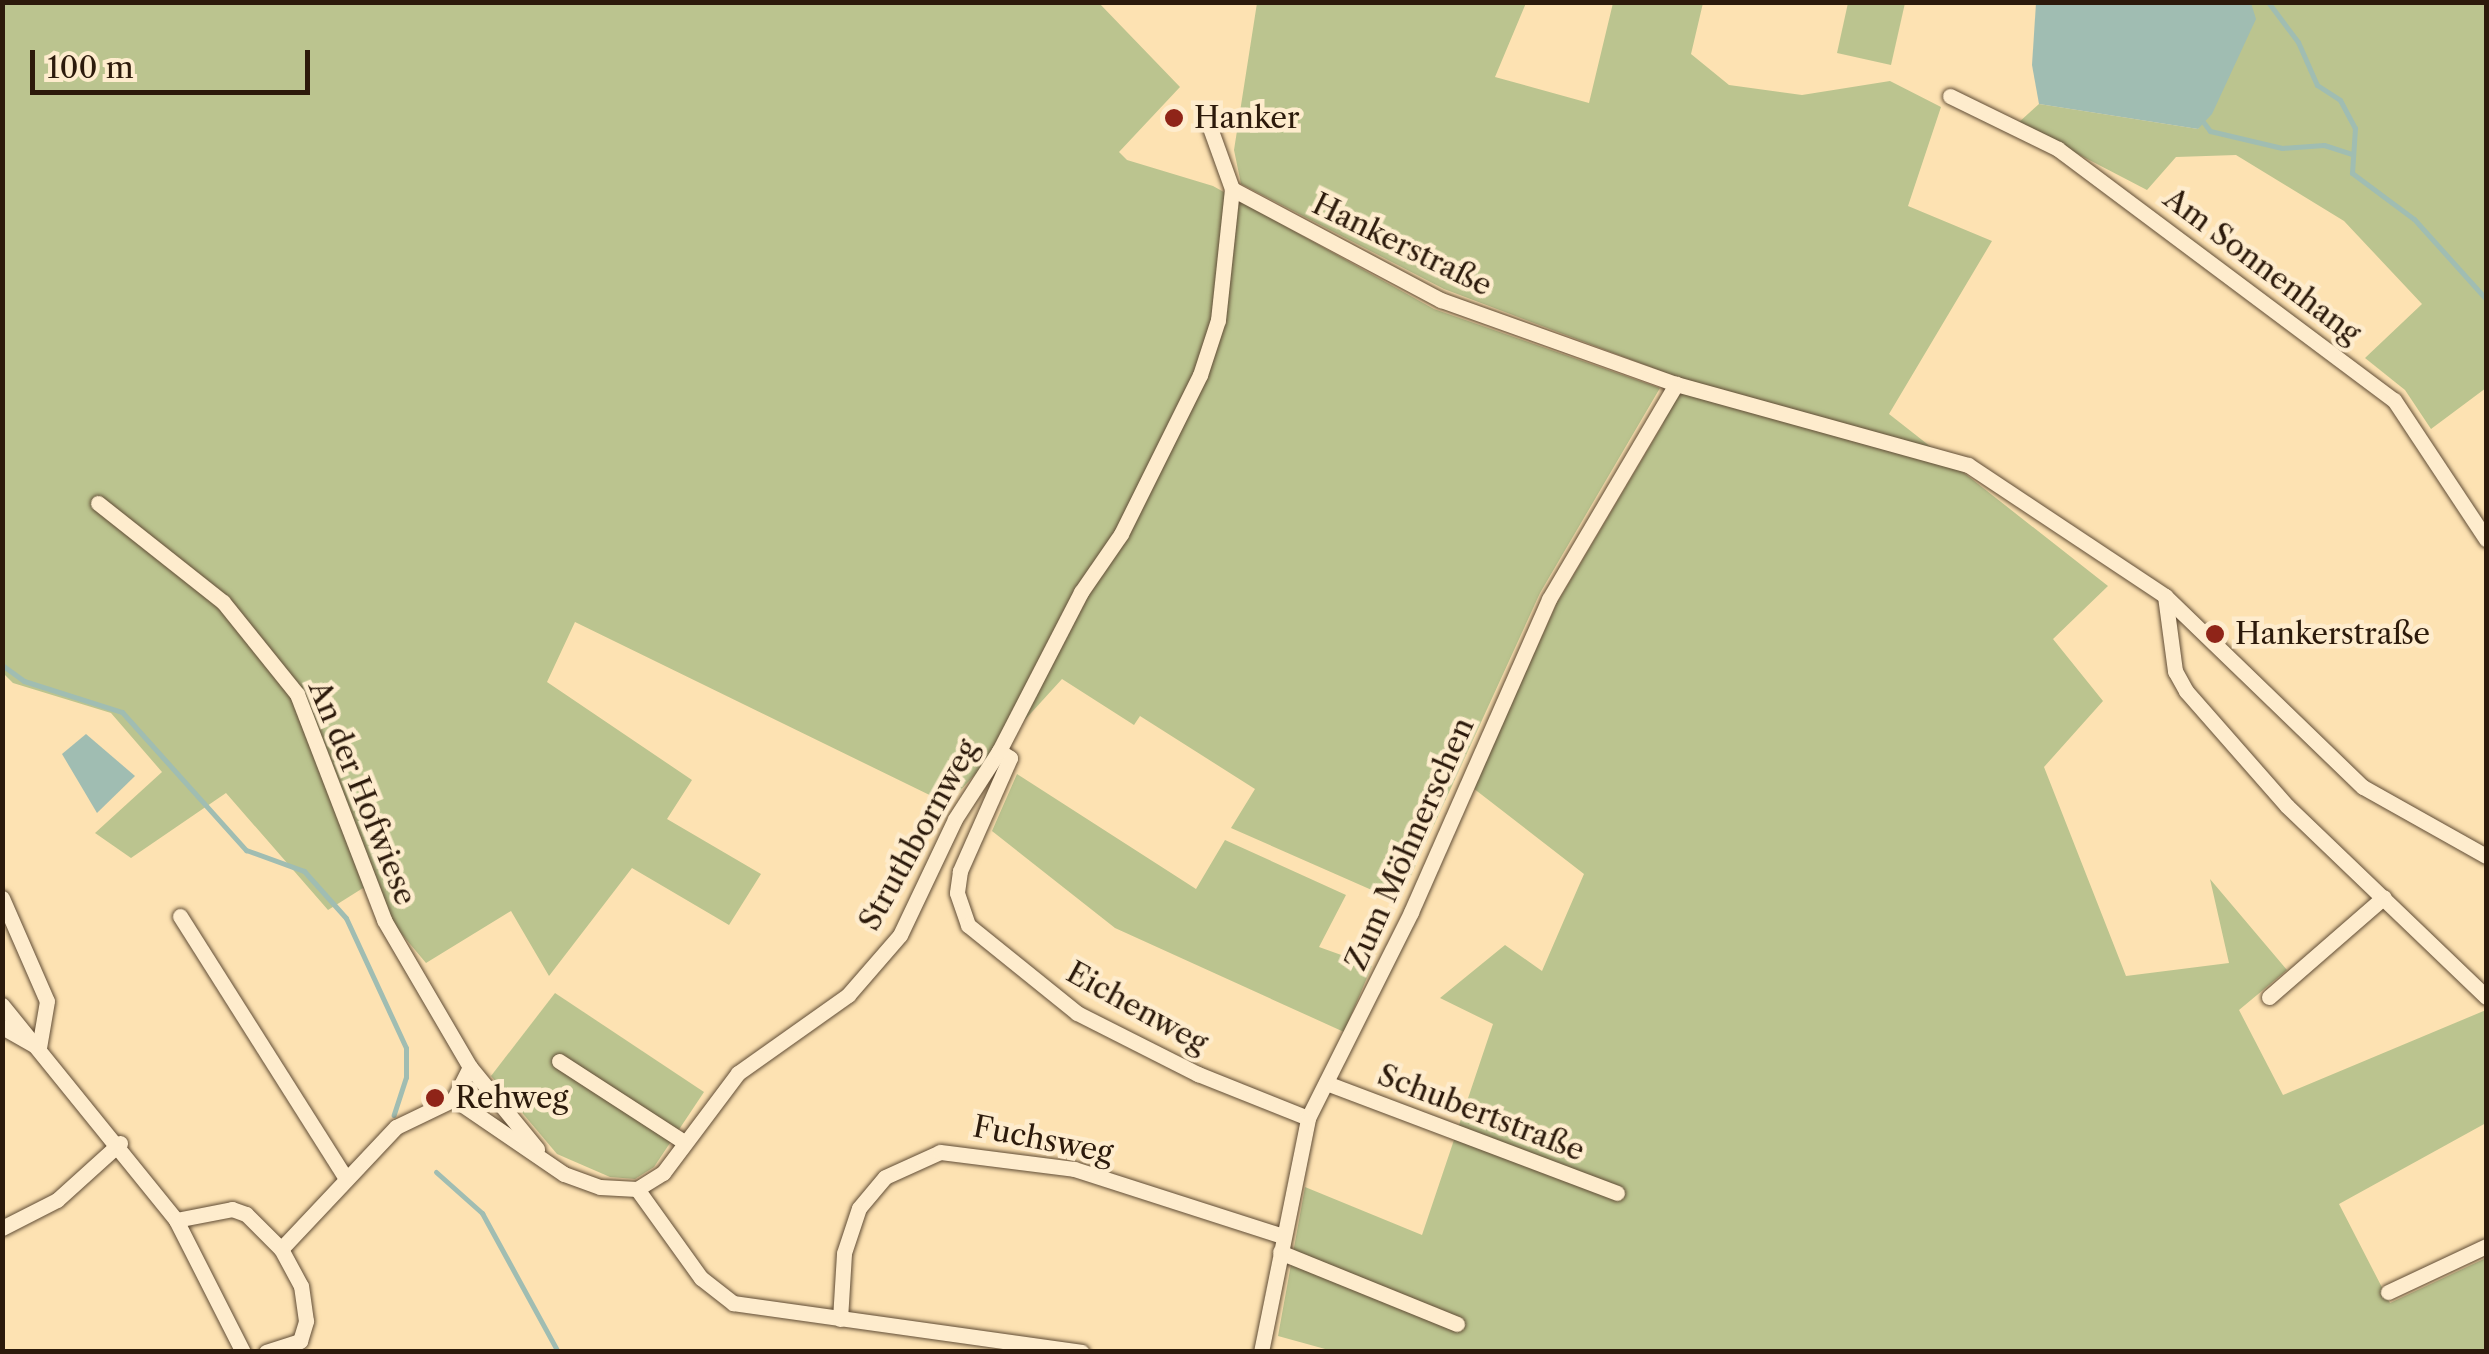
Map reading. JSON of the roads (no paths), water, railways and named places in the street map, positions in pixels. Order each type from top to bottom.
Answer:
[{"type":"street","name":"Am Sonnenhang","points":[[1950,96],[2058,149],[2394,400],[2486,539]]},
{"type":"street","points":[[1209,125],[1232,190]]},
{"type":"street","name":"Hankerstraße","points":[[1232,190],[1441,300],[1676,384],[1968,464],[2165,596],[2363,787],[2486,856]]},
{"type":"street","name":"Struthbornweg","points":[[637,1189],[663,1172],[738,1073],[848,995],[900,936],[955,819],[999,751],[1081,592],[1122,534],[1200,375],[1218,320],[1232,190]]},
{"type":"street","name":"Zum Möhnerschen","points":[[1261,1352],[1308,1118],[1411,912],[1549,599],[1676,384]]},
{"type":"street","name":"An der Hofwiese","points":[[98,504],[224,602],[297,694],[384,920],[470,1067],[548,1164]]},
{"type":"street","points":[[2165,596],[2175,671],[2186,690],[2287,806],[2486,997]]},
{"type":"street","name":"Eichenweg","points":[[999,751],[1010,758],[960,871],[957,894],[968,925],[1077,1013],[1198,1074],[1308,1118]]},
{"type":"street","points":[[2270,996],[2384,897]]},
{"type":"street","points":[[2,898],[34,956],[47,1000],[40,1048]]},
{"type":"street","points":[[180,916],[345,1177]]},
{"type":"street","points":[[2,1005],[120,1143],[176,1220],[244,1352]]},
{"type":"street","points":[[2,1027],[40,1048]]},
{"type":"street","points":[[559,1061],[684,1142]]},
{"type":"street","points":[[281,1249],[396,1127],[454,1100],[470,1067]]},
{"type":"street","name":"Schubertstraße","points":[[1326,1083],[1616,1193]]},
{"type":"street","points":[[454,1100],[548,1164],[600,1188],[637,1189],[722,1297],[744,1307],[1082,1352]]},
{"type":"street","points":[[2,1228],[57,1200],[120,1143]]},
{"type":"street","name":"Fuchsweg","points":[[840,1319],[848,1230],[859,1208],[885,1177],[940,1152],[1074,1168],[1282,1244],[1457,1324]]},
{"type":"street","points":[[176,1220],[232,1209],[246,1214],[281,1249],[301,1286],[306,1321],[300,1341],[266,1352]]},
{"type":"street","points":[[2388,1292],[2486,1246]]},
{"type":"waterway","points":[[2268,2],[2298,42],[2317,85],[2340,100],[2355,128],[2352,173],[2414,219],[2486,299]]},
{"type":"waterway","points":[[2204,123],[2210,131],[2282,148],[2324,145],[2351,154]]},
{"type":"waterway","points":[[2,665],[24,681],[122,712],[246,850],[304,871],[346,918],[406,1048],[406,1077],[394,1115]]},
{"type":"waterway","points":[[436,1172],[482,1213],[558,1352]]},
{"type":"place","name":"Hanker","points":[[1174,118]]},
{"type":"place","name":"Hankerstraße","points":[[2215,634]]},
{"type":"place","name":"Rehweg","points":[[435,1098]]}]
